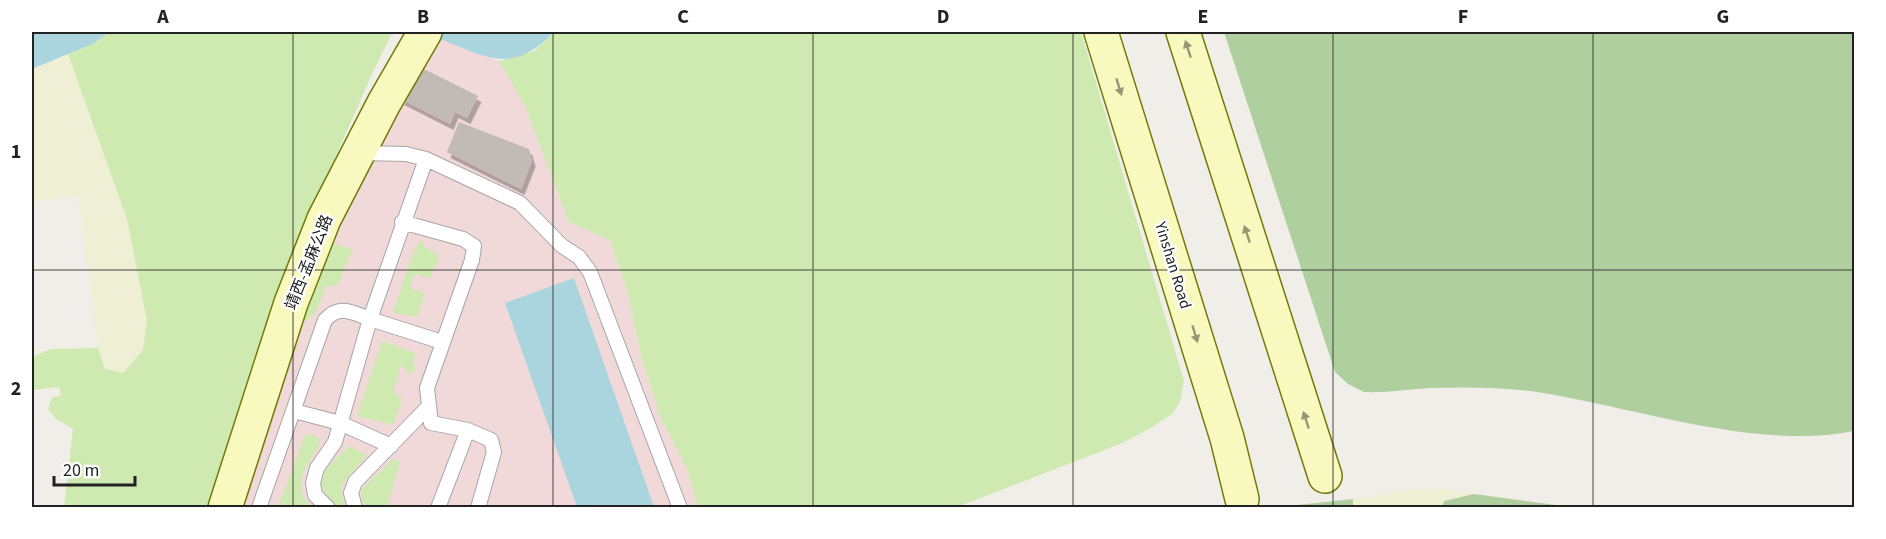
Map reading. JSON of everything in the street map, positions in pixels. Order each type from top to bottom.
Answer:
[{"type":"main road","name":"靖西-孟麻公路","points":[[225,507],[291,303],[324,219],[424,32]]},
{"type":"main road","name":"Yinshan Road","points":[[1101,32],[1227,438],[1242,499]]},
{"type":"main road","points":[[1183,32],[1325,476]]},
{"type":"lane","points":[[358,153],[406,154],[426,159],[519,203],[562,246],[579,257],[590,272],[680,507]]},
{"type":"lane","points":[[328,507],[315,495],[313,483],[317,468],[335,441],[370,319],[402,222],[426,159]]},
{"type":"lane","points":[[402,222],[463,238],[474,246],[472,260],[427,388],[431,423],[468,430],[491,440],[494,452],[478,507]]},
{"type":"lane","points":[[259,507],[325,320],[333,311],[345,309],[442,342]]},
{"type":"lane","points":[[355,507],[351,493],[355,482],[428,407]]},
{"type":"lane","points":[[294,411],[340,423],[391,446]]},
{"type":"lane","points":[[438,507],[468,430]]},
{"type":"shaded area","points":[[435,37],[499,61],[525,106],[569,222],[610,240],[627,290],[642,359],[660,416],[687,469],[698,507],[238,508],[326,238]]},
{"type":"green space","points":[[110,32],[393,32],[325,181],[289,273],[255,366],[209,507],[64,507],[73,429],[56,419],[48,409],[52,397],[61,396],[59,387],[32,390],[32,357],[50,349],[98,348],[105,369],[123,373],[143,350],[147,321],[127,219],[68,54],[92,44]]},
{"type":"green space","points":[[554,32],[1081,32],[1184,381],[1180,402],[1172,414],[1120,444],[957,507],[698,507],[687,469],[660,416],[642,359],[627,290],[610,240],[569,222],[525,106],[499,61],[534,51]]},
{"type":"green space","points":[[1224,32],[1854,32],[1854,431],[1817,436],[1778,435],[1696,425],[1524,390],[1432,388],[1364,392],[1348,384],[1335,372]]},
{"type":"green space","points":[[68,54],[127,219],[147,321],[143,350],[122,373],[105,369],[98,348],[78,196],[32,201],[32,69]]},
{"type":"green space","points":[[421,239],[424,246],[439,256],[430,278],[414,274],[410,288],[425,293],[417,317],[393,313],[414,251]]},
{"type":"green space","points":[[332,244],[353,249],[337,286],[326,286],[315,312],[302,323]]},
{"type":"green space","points":[[382,341],[416,353],[413,361],[415,371],[408,374],[402,363],[393,392],[402,399],[393,425],[357,416]]},
{"type":"green space","points":[[306,433],[321,439],[302,480],[301,488],[304,497],[311,507],[278,507]]},
{"type":"green space","points":[[349,446],[367,455],[341,485],[345,507],[337,507],[325,493],[322,480],[328,468]]},
{"type":"green space","points":[[393,459],[400,462],[387,507],[367,507],[361,500],[362,489]]},
{"type":"green space","points":[[1417,488],[1447,489],[1474,494],[1444,501],[1442,507],[1353,508],[1353,499]]},
{"type":"green space","points":[[1474,494],[1571,507],[1442,507],[1444,501]]},
{"type":"green space","points":[[1353,499],[1353,507],[1279,507]]},
{"type":"water","points":[[32,32],[110,32],[92,44],[32,69]]},
{"type":"water","points":[[439,32],[554,32],[538,46],[524,54],[497,59],[483,56],[435,37]]},
{"type":"water","points":[[574,278],[654,507],[577,507],[505,303]]},
{"type":"building","points":[[418,66],[478,96],[467,118],[455,112],[450,124],[401,99]]},
{"type":"building","points":[[459,122],[529,149],[532,161],[521,189],[447,152]]}]
